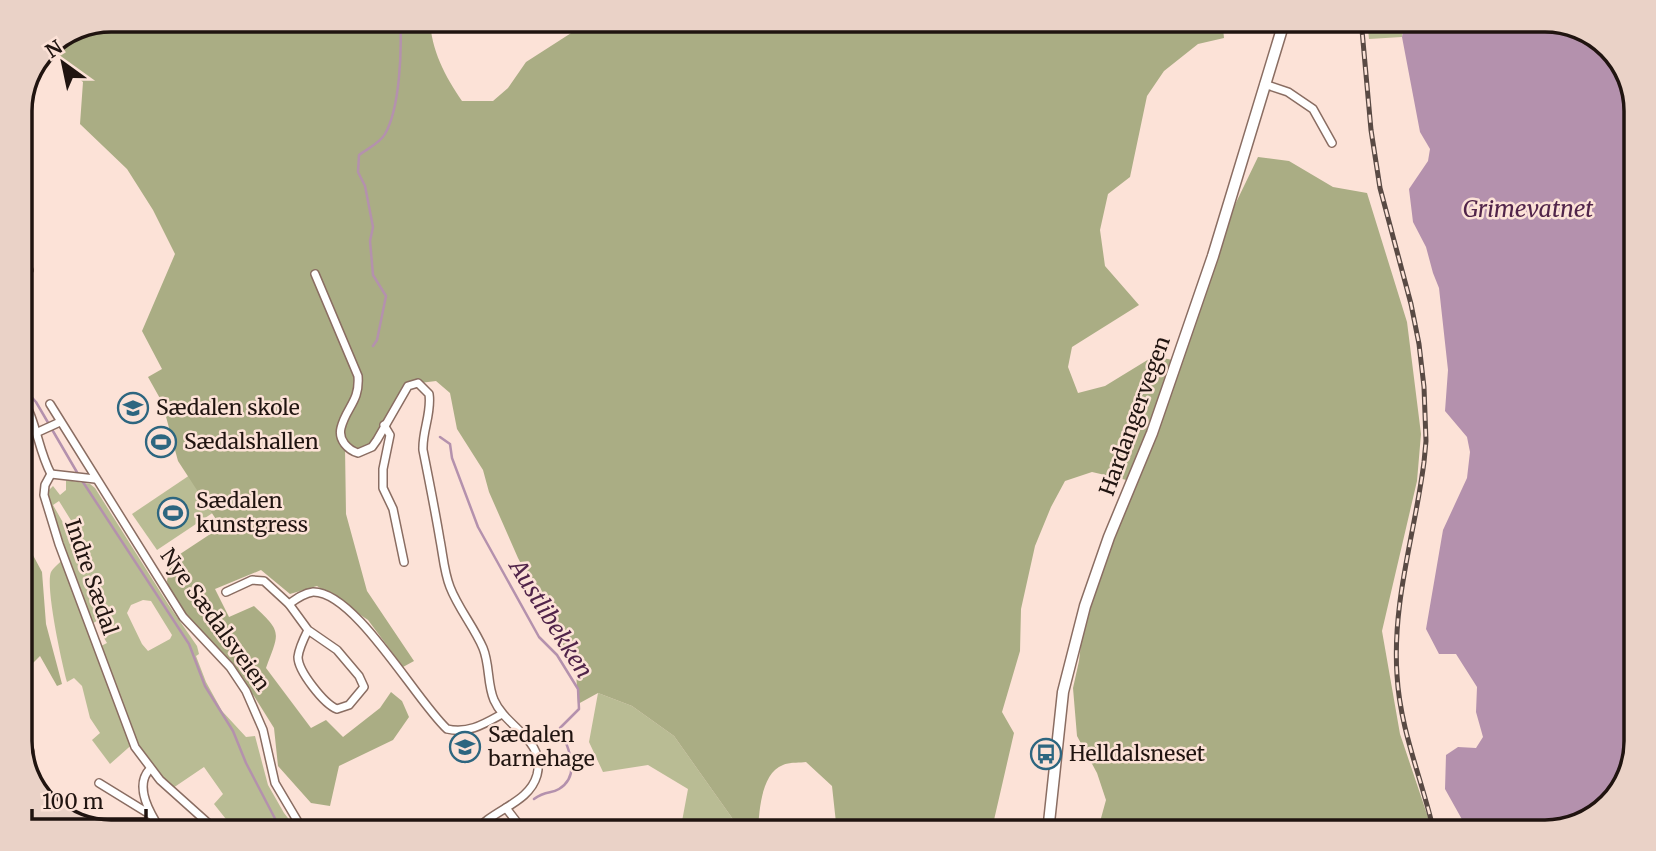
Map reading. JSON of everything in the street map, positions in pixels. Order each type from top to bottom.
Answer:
[{"type":"main road","name":"Hardangervegen","points":[[1049,820],[1063,692],[1085,606],[1213,256],[1280,32]]},
{"type":"street","points":[[1264,84],[1288,92],[1313,109],[1332,143]]},
{"type":"street","points":[[315,274],[358,376],[357,394],[341,428],[343,442],[352,451],[364,452],[377,440],[408,386],[413,383],[424,386],[430,400],[424,450],[448,580],[484,650],[492,696],[502,714],[526,735],[536,752],[538,764],[536,779],[519,800],[485,820]]},
{"type":"street","name":"Nye Sædalsveien","points":[[50,404],[57,423],[183,617],[229,667],[246,691],[260,722],[275,783],[297,820]]},
{"type":"street","name":"Indre Sædal","points":[[32,415],[41,430],[43,458],[51,474],[44,495],[59,544],[127,729],[150,769],[205,820]]},
{"type":"street","points":[[41,430],[57,423]]},
{"type":"street","points":[[384,425],[390,435],[383,469],[383,488],[393,509],[404,562]]},
{"type":"street","points":[[51,474],[95,478]]},
{"type":"street","points":[[226,592],[259,579],[289,604],[308,630],[337,650],[363,683],[361,692],[343,708],[337,709],[327,702],[299,664],[300,648],[308,630]]},
{"type":"street","points":[[289,604],[309,593],[321,593],[360,621],[447,729],[463,732],[502,714]]},
{"type":"street","points":[[150,769],[144,778],[143,787],[155,820]]},
{"type":"street","points":[[99,783],[152,815]]},
{"type":"street","points":[[506,808],[515,820]]},
{"type":"green space","points":[[431,32],[440,62],[462,101],[493,101],[508,88],[526,62],[573,32],[1223,32],[1224,38],[1198,44],[1164,71],[1147,96],[1130,177],[1108,194],[1100,230],[1105,266],[1139,305],[1072,347],[1068,367],[1078,393],[1105,386],[1154,356],[1177,361],[1209,282],[1230,215],[1258,157],[1289,161],[1333,187],[1367,193],[1407,322],[1421,434],[1417,481],[1382,631],[1400,734],[1429,820],[1100,820],[1106,800],[1097,773],[1077,736],[1073,688],[1084,618],[1131,481],[1092,472],[1065,481],[1035,546],[1021,609],[1020,651],[1002,712],[1014,733],[994,820],[836,820],[832,786],[806,762],[785,764],[770,776],[763,794],[759,820],[734,820],[674,736],[632,706],[598,693],[578,704],[576,672],[518,558],[489,492],[483,470],[457,429],[450,393],[436,381],[412,384],[369,449],[354,455],[345,447],[346,514],[367,591],[414,661],[403,667],[368,620],[317,586],[290,594],[261,570],[215,589],[229,617],[254,606],[270,622],[276,640],[266,668],[311,728],[326,720],[343,737],[380,708],[391,692],[402,701],[409,717],[393,740],[339,766],[330,806],[311,803],[278,766],[274,728],[254,696],[171,598],[167,581],[171,560],[221,527],[178,461],[162,402],[148,377],[162,369],[142,331],[175,254],[153,210],[127,169],[80,124],[83,82],[69,71],[58,53],[80,37],[95,33]]},
{"type":"green space","points":[[1368,32],[1403,32],[1402,37],[1369,39]]},
{"type":"green space","name":"Sædalen kunstgress","points":[[190,475],[214,512],[157,550],[132,514]]},
{"type":"green space","points":[[66,480],[90,484],[95,488],[197,646],[199,654],[196,656],[206,682],[222,711],[246,737],[255,736],[268,785],[290,820],[227,820],[214,804],[223,794],[204,767],[173,788],[145,757],[136,741],[110,764],[92,740],[100,733],[90,718],[82,686],[74,678],[67,682],[50,593],[51,572],[66,556],[47,492],[53,486],[60,495],[66,490]],"holes":[[[59,501],[72,522],[65,526],[53,505]],[[143,600],[151,601],[172,635],[170,639],[148,651],[127,613],[131,605]],[[100,619],[112,633],[104,638],[107,643],[101,646],[90,625]]]},
{"type":"green space","points":[[32,553],[42,572],[46,624],[62,684],[57,686],[40,656],[32,664]]},
{"type":"green space","points":[[598,693],[632,706],[674,736],[734,820],[682,820],[688,789],[648,765],[603,772],[589,742]]},
{"type":"water","name":"Grimevatnet","points":[[1403,32],[1566,34],[1581,40],[1605,58],[1616,75],[1623,95],[1623,756],[1616,776],[1605,793],[1585,809],[1566,817],[1546,820],[1462,820],[1445,789],[1446,755],[1458,747],[1476,748],[1483,737],[1476,712],[1477,687],[1456,654],[1439,654],[1426,629],[1443,530],[1467,478],[1470,452],[1467,437],[1445,411],[1448,370],[1439,288],[1426,247],[1413,222],[1409,189],[1428,161],[1430,149],[1420,132]]},
{"type":"waterway","name":"Austlibekken","points":[[373,346],[377,340],[386,296],[373,275],[370,241],[373,227],[365,186],[358,172],[359,155],[380,140],[390,123],[399,78],[400,32]]},
{"type":"waterway","points":[[32,398],[78,474]]},
{"type":"waterway","name":"Austlibekken","points":[[440,437],[450,444],[452,458],[478,527],[539,637],[557,655],[578,689],[579,709],[560,728],[571,760],[570,776],[559,789],[534,799]]},
{"type":"waterway","points":[[81,479],[189,644],[205,686],[233,731],[246,763],[276,820]]},
{"type":"railway","points":[[1362,32],[1371,130],[1380,188],[1411,304],[1424,387],[1424,462],[1401,594],[1396,648],[1402,715],[1431,820]]},
{"type":"place","name":"Sædalen skole","points":[[133,408]]},
{"type":"place","name":"Sædalshallen","points":[[161,442]]},
{"type":"place","name":"Sædalen kunstgress","points":[[173,513]]},
{"type":"place","name":"Sædalen barnehage","points":[[465,747]]},
{"type":"place","name":"Helldalsneset","points":[[1046,754]]}]
